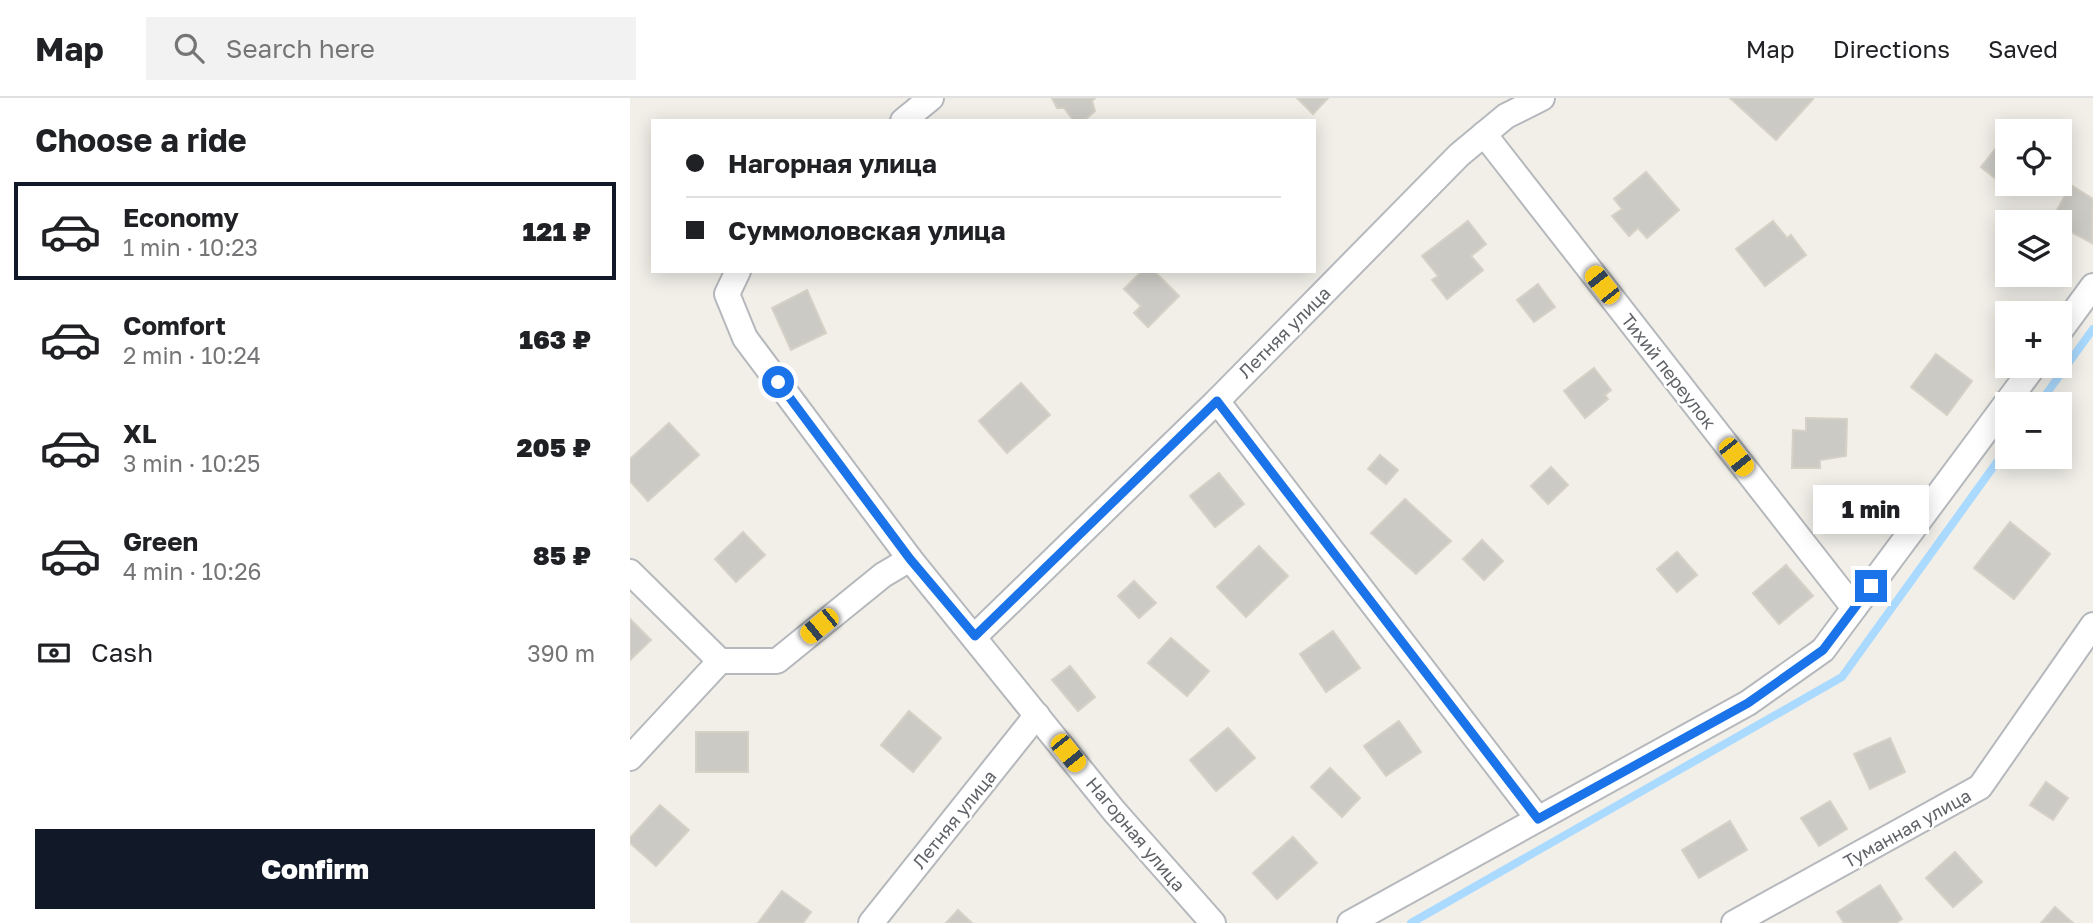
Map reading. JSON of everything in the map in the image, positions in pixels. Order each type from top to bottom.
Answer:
[{"type":"street","points":[[905,119],[931,98]]},
{"type":"street","name":"Летняя улица","points":[[975,636],[1217,401],[1459,155],[1506,116],[1542,98]]},
{"type":"street","name":"Тихий переулок","points":[[1484,134],[1854,608]]},
{"type":"street","name":"Нагорная улица","points":[[737,273],[727,294],[745,338],[910,559],[1114,811],[1213,923]]},
{"type":"street","points":[[2072,315],[2093,286]]},
{"type":"street","points":[[1350,923],[1748,703],[1823,650],[2025,378]]},
{"type":"street","points":[[1217,401],[1538,819]]},
{"type":"street","points":[[630,572],[720,661],[777,661],[883,575],[910,559]]},
{"type":"street","name":"Туманная улица","points":[[1734,923],[1980,787],[2093,625]]},
{"type":"street","points":[[630,758],[720,661]]},
{"type":"street","name":"Летняя улица","points":[[872,923],[1037,715]]},
{"type":"building","points":[[1052,98],[1095,98],[1092,101],[1095,111],[1086,119],[1072,119],[1064,108],[1057,108]]},
{"type":"building","points":[[1297,98],[1328,98],[1313,114]]},
{"type":"building","points":[[1730,98],[1812,98],[1813,99],[1776,140]]},
{"type":"building","points":[[1995,149],[1995,178],[1981,167]]},
{"type":"building","points":[[1646,172],[1679,210],[1647,238],[1638,228],[1629,236],[1612,216],[1622,209],[1614,199]]},
{"type":"building","points":[[2072,186],[2093,199],[2092,243],[2072,232],[2072,210],[2057,210],[2065,196],[2072,196]]},
{"type":"building","points":[[1468,221],[1486,244],[1471,256],[1483,270],[1447,299],[1432,280],[1438,276],[1422,256]]},
{"type":"building","points":[[1773,221],[1787,238],[1791,235],[1806,255],[1765,286],[1736,249]]},
{"type":"building","points":[[1140,273],[1156,273],[1179,296],[1148,327],[1134,313],[1141,306],[1124,289]]},
{"type":"building","points":[[1538,284],[1555,307],[1534,322],[1517,300]]},
{"type":"building","points":[[807,290],[826,333],[791,350],[772,308]]},
{"type":"building","points":[[1936,354],[1972,381],[1947,415],[1911,387]]},
{"type":"building","points":[[1594,368],[1611,390],[1605,395],[1608,399],[1585,418],[1564,391]]},
{"type":"building","points":[[1021,383],[1050,415],[1007,453],[979,421]]},
{"type":"building","points":[[1806,418],[1847,419],[1846,456],[1820,460],[1820,468],[1792,468],[1793,430],[1806,431]]},
{"type":"building","points":[[669,423],[699,455],[648,501],[630,481],[630,459]]},
{"type":"building","points":[[1380,455],[1398,470],[1386,484],[1368,469]]},
{"type":"building","points":[[1551,467],[1568,485],[1548,504],[1531,486]]},
{"type":"building","points":[[1219,473],[1244,504],[1215,527],[1190,496]]},
{"type":"building","points":[[1405,499],[1451,541],[1416,574],[1371,533]]},
{"type":"building","points":[[2010,522],[2050,554],[2014,599],[1974,568]]},
{"type":"building","points":[[743,532],[765,555],[736,582],[715,559]]},
{"type":"building","points":[[1482,540],[1503,561],[1484,580],[1463,559]]},
{"type":"building","points":[[1259,546],[1288,576],[1246,617],[1217,587]]},
{"type":"building","points":[[1677,552],[1697,575],[1677,592],[1657,569]]},
{"type":"building","points":[[1786,565],[1813,596],[1779,624],[1753,593]]},
{"type":"building","points":[[1134,581],[1156,603],[1139,618],[1118,596]]},
{"type":"building","points":[[630,619],[651,640],[630,660]]},
{"type":"building","points":[[1333,631],[1360,668],[1326,692],[1300,654]]},
{"type":"building","points":[[1171,638],[1209,671],[1187,696],[1148,663]]},
{"type":"building","points":[[1070,666],[1095,697],[1078,711],[1052,680]]},
{"type":"building","points":[[909,711],[941,738],[913,772],[881,745]]},
{"type":"building","points":[[1399,721],[1421,752],[1386,776],[1364,746]]},
{"type":"building","points":[[1228,728],[1255,758],[1216,791],[1190,760]]},
{"type":"building","points":[[696,732],[748,732],[748,772],[696,772]]},
{"type":"building","points":[[1890,738],[1905,772],[1870,789],[1854,754]]},
{"type":"building","points":[[1330,768],[1360,798],[1342,817],[1311,787]]},
{"type":"building","points":[[2046,782],[2068,798],[2053,820],[2030,805]]},
{"type":"building","points":[[1830,801],[1847,829],[1819,846],[1801,818]]},
{"type":"building","points":[[660,805],[689,830],[656,866],[630,843],[630,838]]},
{"type":"building","points":[[1730,821],[1747,850],[1699,878],[1682,850]]},
{"type":"building","points":[[1293,837],[1317,863],[1277,899],[1253,873]]},
{"type":"building","points":[[1955,852],[1982,882],[1953,907],[1926,878]]},
{"type":"building","points":[[1880,885],[1902,919],[1896,923],[1844,923],[1837,912]]},
{"type":"building","points":[[782,891],[811,912],[803,923],[758,923]]},
{"type":"building","points":[[2055,907],[2073,923],[2041,923]]},
{"type":"building","points":[[958,910],[972,923],[946,923]]},
{"type":"waterway","points":[[2048,392],[2093,329]]},
{"type":"waterway","points":[[1411,923],[1842,677],[1995,465]]},
{"type":"route","points":[[778,382],[910,559],[975,636],[1217,401],[1538,819],[1748,703],[1823,650],[1871,586]]}]
